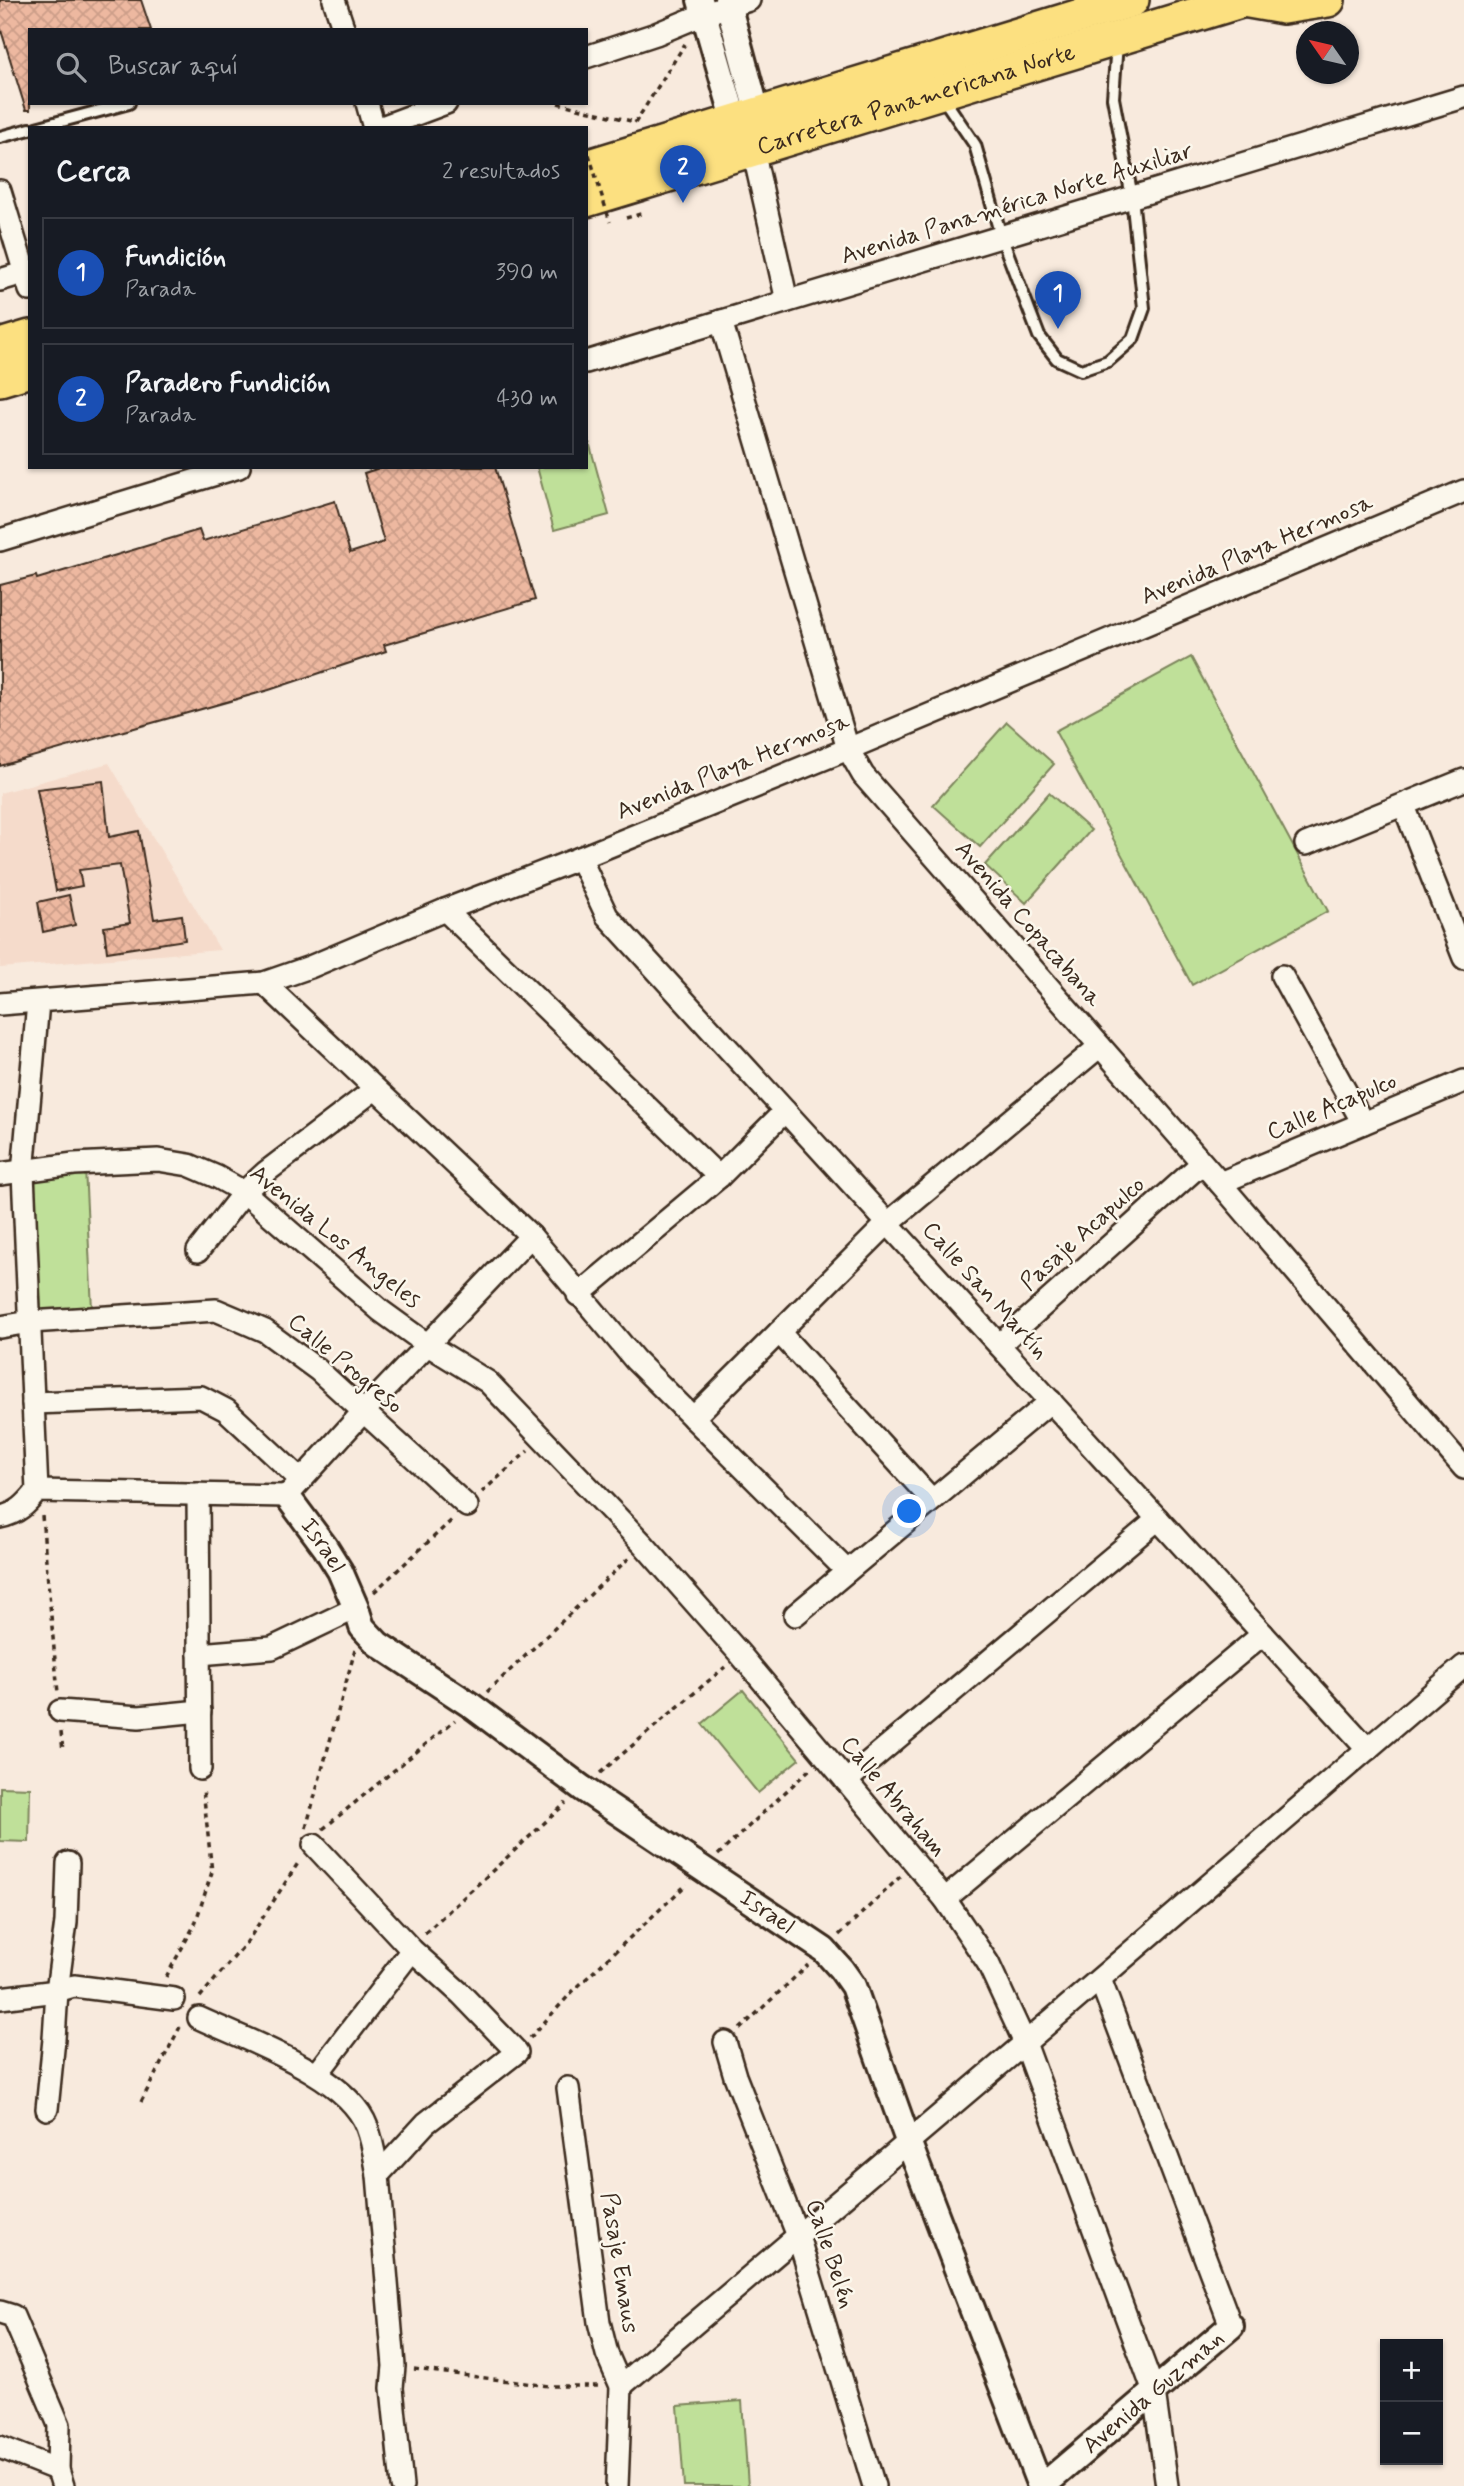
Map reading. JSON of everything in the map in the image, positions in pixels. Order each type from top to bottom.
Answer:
[{"type":"highway","name":"Carretera Panamericana Norte","points":[[588,199],[749,129],[1132,0]]},
{"type":"highway","name":"Carretera Panamericana Norte","points":[[588,167],[749,129],[940,93],[1244,0]]},
{"type":"highway","points":[[1244,0],[1283,8],[1328,0]]},
{"type":"highway","points":[[0,346],[28,338]]},
{"type":"highway","points":[[0,379],[28,370]]},
{"type":"street","points":[[334,0],[343,28]]},
{"type":"street","points":[[588,56],[656,34],[702,7],[735,2],[749,129],[787,301]]},
{"type":"street","points":[[702,7],[749,129]]},
{"type":"street","name":"Avenida Panamérica Norte Auxiliar","points":[[588,361],[1464,97]]},
{"type":"street","points":[[368,105],[376,126]]},
{"type":"street","points":[[383,126],[440,105]]},
{"type":"street","points":[[0,191],[28,278],[0,280]]},
{"type":"street","name":"Avenida Copacabana","points":[[721,321],[848,749],[863,775],[1220,1183],[1464,1468]]},
{"type":"street","points":[[0,540],[232,469]]},
{"type":"street","name":"Avenida Playa Hermosa","points":[[0,1004],[264,983],[310,967],[445,910],[848,749],[1464,491]]},
{"type":"street","points":[[1306,844],[1464,780]]},
{"type":"street","points":[[1404,806],[1464,958]]},
{"type":"street","name":"Calle San Martín","points":[[580,858],[607,916],[1368,1749]]},
{"type":"street","points":[[445,910],[719,1177]]},
{"type":"street","points":[[1282,976],[1363,1123]]},
{"type":"street","points":[[264,983],[531,1236],[578,1296],[635,1360],[848,1571]]},
{"type":"street","points":[[0,1517],[9,1515],[26,1504],[37,1491],[23,1173],[38,1002]]},
{"type":"street","points":[[693,1418],[888,1223],[1100,1046]]},
{"type":"street","name":"Calle Acapulco","points":[[1220,1183],[1464,1081]]},
{"type":"street","points":[[198,1251],[244,1192],[375,1088]]},
{"type":"street","points":[[578,1296],[719,1177],[785,1111]]},
{"type":"street","name":"Avenida Los Angeles","points":[[0,1174],[74,1164],[158,1160],[190,1165],[244,1192],[382,1311],[428,1345]]},
{"type":"street","name":"Pasaje Acapulco","points":[[999,1345],[1202,1163]]},
{"type":"street","points":[[37,1491],[198,1494],[294,1488],[531,1236]]},
{"type":"street","name":"Calle Progreso","points":[[0,1327],[30,1322],[216,1310],[265,1331],[318,1370],[467,1506]]},
{"type":"street","points":[[779,1332],[932,1500]]},
{"type":"street","name":"Calle Abraham","points":[[428,1345],[488,1382],[643,1544],[740,1654],[945,1899],[988,1963],[1026,2043],[1154,2392],[1167,2486]]},
{"type":"street","points":[[33,1403],[201,1397],[226,1410],[294,1488]]},
{"type":"street","points":[[795,1615],[1051,1401]]},
{"type":"street","name":"Israel","points":[[294,1488],[340,1571],[359,1618],[378,1644],[472,1706],[582,1788],[824,1950],[841,1969],[853,1986],[908,2141],[1042,2486]]},
{"type":"street","points":[[198,1494],[200,1769]]},
{"type":"street","points":[[846,1781],[1158,1519]]},
{"type":"street","points":[[199,1654],[272,1648],[359,1618]]},
{"type":"street","points":[[945,1899],[1263,1634]]},
{"type":"street","points":[[621,2386],[1026,2043],[1464,1666]]},
{"type":"street","points":[[60,1711],[139,1717],[200,1711]]},
{"type":"street","points":[[307,1843],[517,2052],[426,2123],[378,2175]]},
{"type":"street","points":[[47,2109],[66,1922],[68,1863]]},
{"type":"street","points":[[317,2074],[412,1950]]},
{"type":"street","points":[[1100,1979],[1231,2326]]},
{"type":"street","points":[[0,1998],[57,1991],[74,1986],[181,2009],[317,2074],[347,2097],[367,2126],[378,2175],[394,2366],[392,2388],[402,2486]]},
{"type":"street","name":"Calle Belén","points":[[725,2042],[735,2076],[798,2236],[874,2486]]},
{"type":"street","name":"Pasaje Emaus","points":[[568,2088],[599,2322],[607,2354],[621,2386],[617,2486]]},
{"type":"street","points":[[0,2312],[13,2316],[59,2425],[60,2478],[0,2446]]},
{"type":"street","name":"Avenida Guzman","points":[[1042,2486],[1231,2326]]},
{"type":"lane","points":[[940,93],[975,145],[1001,236],[1039,336],[1057,359],[1081,370],[1108,361],[1133,339],[1144,308],[1132,197],[1113,98],[1118,38]]},
{"type":"lane","points":[[43,126],[122,105]]},
{"type":"lane","points":[[0,137],[28,130]]},
{"type":"path","points":[[626,126],[635,122],[691,36]]},
{"type":"path","points":[[566,105],[635,122]]},
{"type":"path","points":[[588,151],[610,222]]},
{"type":"path","points":[[181,2009],[247,1942],[299,1863],[307,1843],[359,1618],[467,1506],[543,1437]]},
{"type":"path","points":[[37,1491],[42,1516],[63,1751]]},
{"type":"path","points":[[517,2052],[572,1992],[824,1756]]},
{"type":"path","points":[[141,2102],[181,2009],[195,1924],[212,1872],[200,1769]]},
{"type":"path","points":[[394,2366],[549,2386],[621,2386]]},
{"type":"shaded area","points":[[109,763],[220,950],[0,968],[0,793]]},
{"type":"green space","points":[[588,438],[609,515],[554,530],[538,469],[588,469]]},
{"type":"green space","points":[[1191,657],[1328,911],[1192,985],[1055,731]]},
{"type":"green space","points":[[1007,722],[1054,764],[980,847],[933,805]]},
{"type":"green space","points":[[1049,793],[1091,830],[1026,903],[985,865]]},
{"type":"green space","points":[[85,1168],[92,1309],[38,1311],[31,1184],[39,1173]]},
{"type":"green space","points":[[743,1690],[799,1759],[758,1793],[702,1724]]},
{"type":"green space","points":[[0,1787],[30,1788],[29,1842],[0,1841]]},
{"type":"green space","points":[[742,2401],[748,2486],[684,2486],[678,2406]]},
{"type":"building","points":[[0,0],[141,0],[150,28],[28,28],[30,110],[26,110],[0,27]]},
{"type":"building","points":[[377,469],[496,469],[535,600],[384,645],[386,651],[269,690],[0,766],[0,585],[36,576],[37,579],[199,530],[203,541],[335,501],[350,553],[384,542],[364,473]]},
{"type":"building","points":[[103,781],[109,837],[139,831],[154,919],[182,915],[185,940],[107,952],[104,927],[130,923],[120,865],[79,870],[82,886],[56,891],[37,789]]},
{"type":"building","points":[[69,895],[75,925],[43,932],[38,902]]},
{"type":"place","name":"Paradero Fundición","points":[[683,203]]},
{"type":"place","name":"Fundición","points":[[1058,329]]}]
